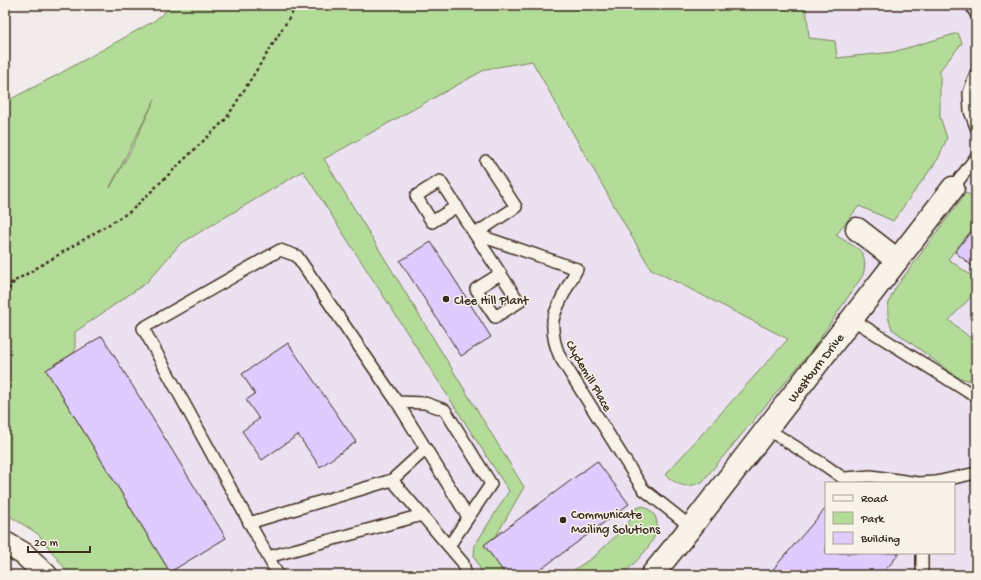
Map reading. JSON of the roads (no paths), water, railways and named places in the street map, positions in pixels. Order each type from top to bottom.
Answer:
[{"type":"street","name":"Westburn Drive","points":[[652,575],[691,527],[953,188]]},
{"type":"street","points":[[857,229],[897,260]]},
{"type":"street","points":[[5,543],[24,554],[46,575]]},
{"type":"lane","points":[[971,5],[976,14]]},
{"type":"lane","points":[[976,73],[969,93],[970,111],[976,127]]},
{"type":"lane","name":"Westburn Drive","points":[[953,188],[976,157]]},
{"type":"lane","points":[[475,234],[516,207],[486,161]]},
{"type":"lane","points":[[457,206],[500,274]]},
{"type":"lane","name":"Clydemill Place","points":[[475,234],[577,269],[553,320],[555,345],[643,488],[691,527]]},
{"type":"lane","points":[[278,575],[143,328],[280,250],[297,256],[398,402],[468,517]]},
{"type":"lane","points":[[852,318],[970,394],[976,394]]},
{"type":"lane","points":[[398,402],[425,403],[445,410],[491,484],[449,546]]},
{"type":"lane","points":[[767,428],[847,481],[871,476],[911,482]]},
{"type":"lane","points":[[249,523],[392,480],[426,449]]},
{"type":"lane","points":[[930,482],[976,473]]},
{"type":"lane","points":[[392,480],[463,563],[466,575]]},
{"type":"lane","points":[[268,556],[422,515]]},
{"type":"lane","points":[[922,554],[922,575]]},
{"type":"place","name":"Clee Hill Plant","points":[[446,299]]},
{"type":"place","name":"Communicate Mailing Solutions","points":[[563,520]]}]
